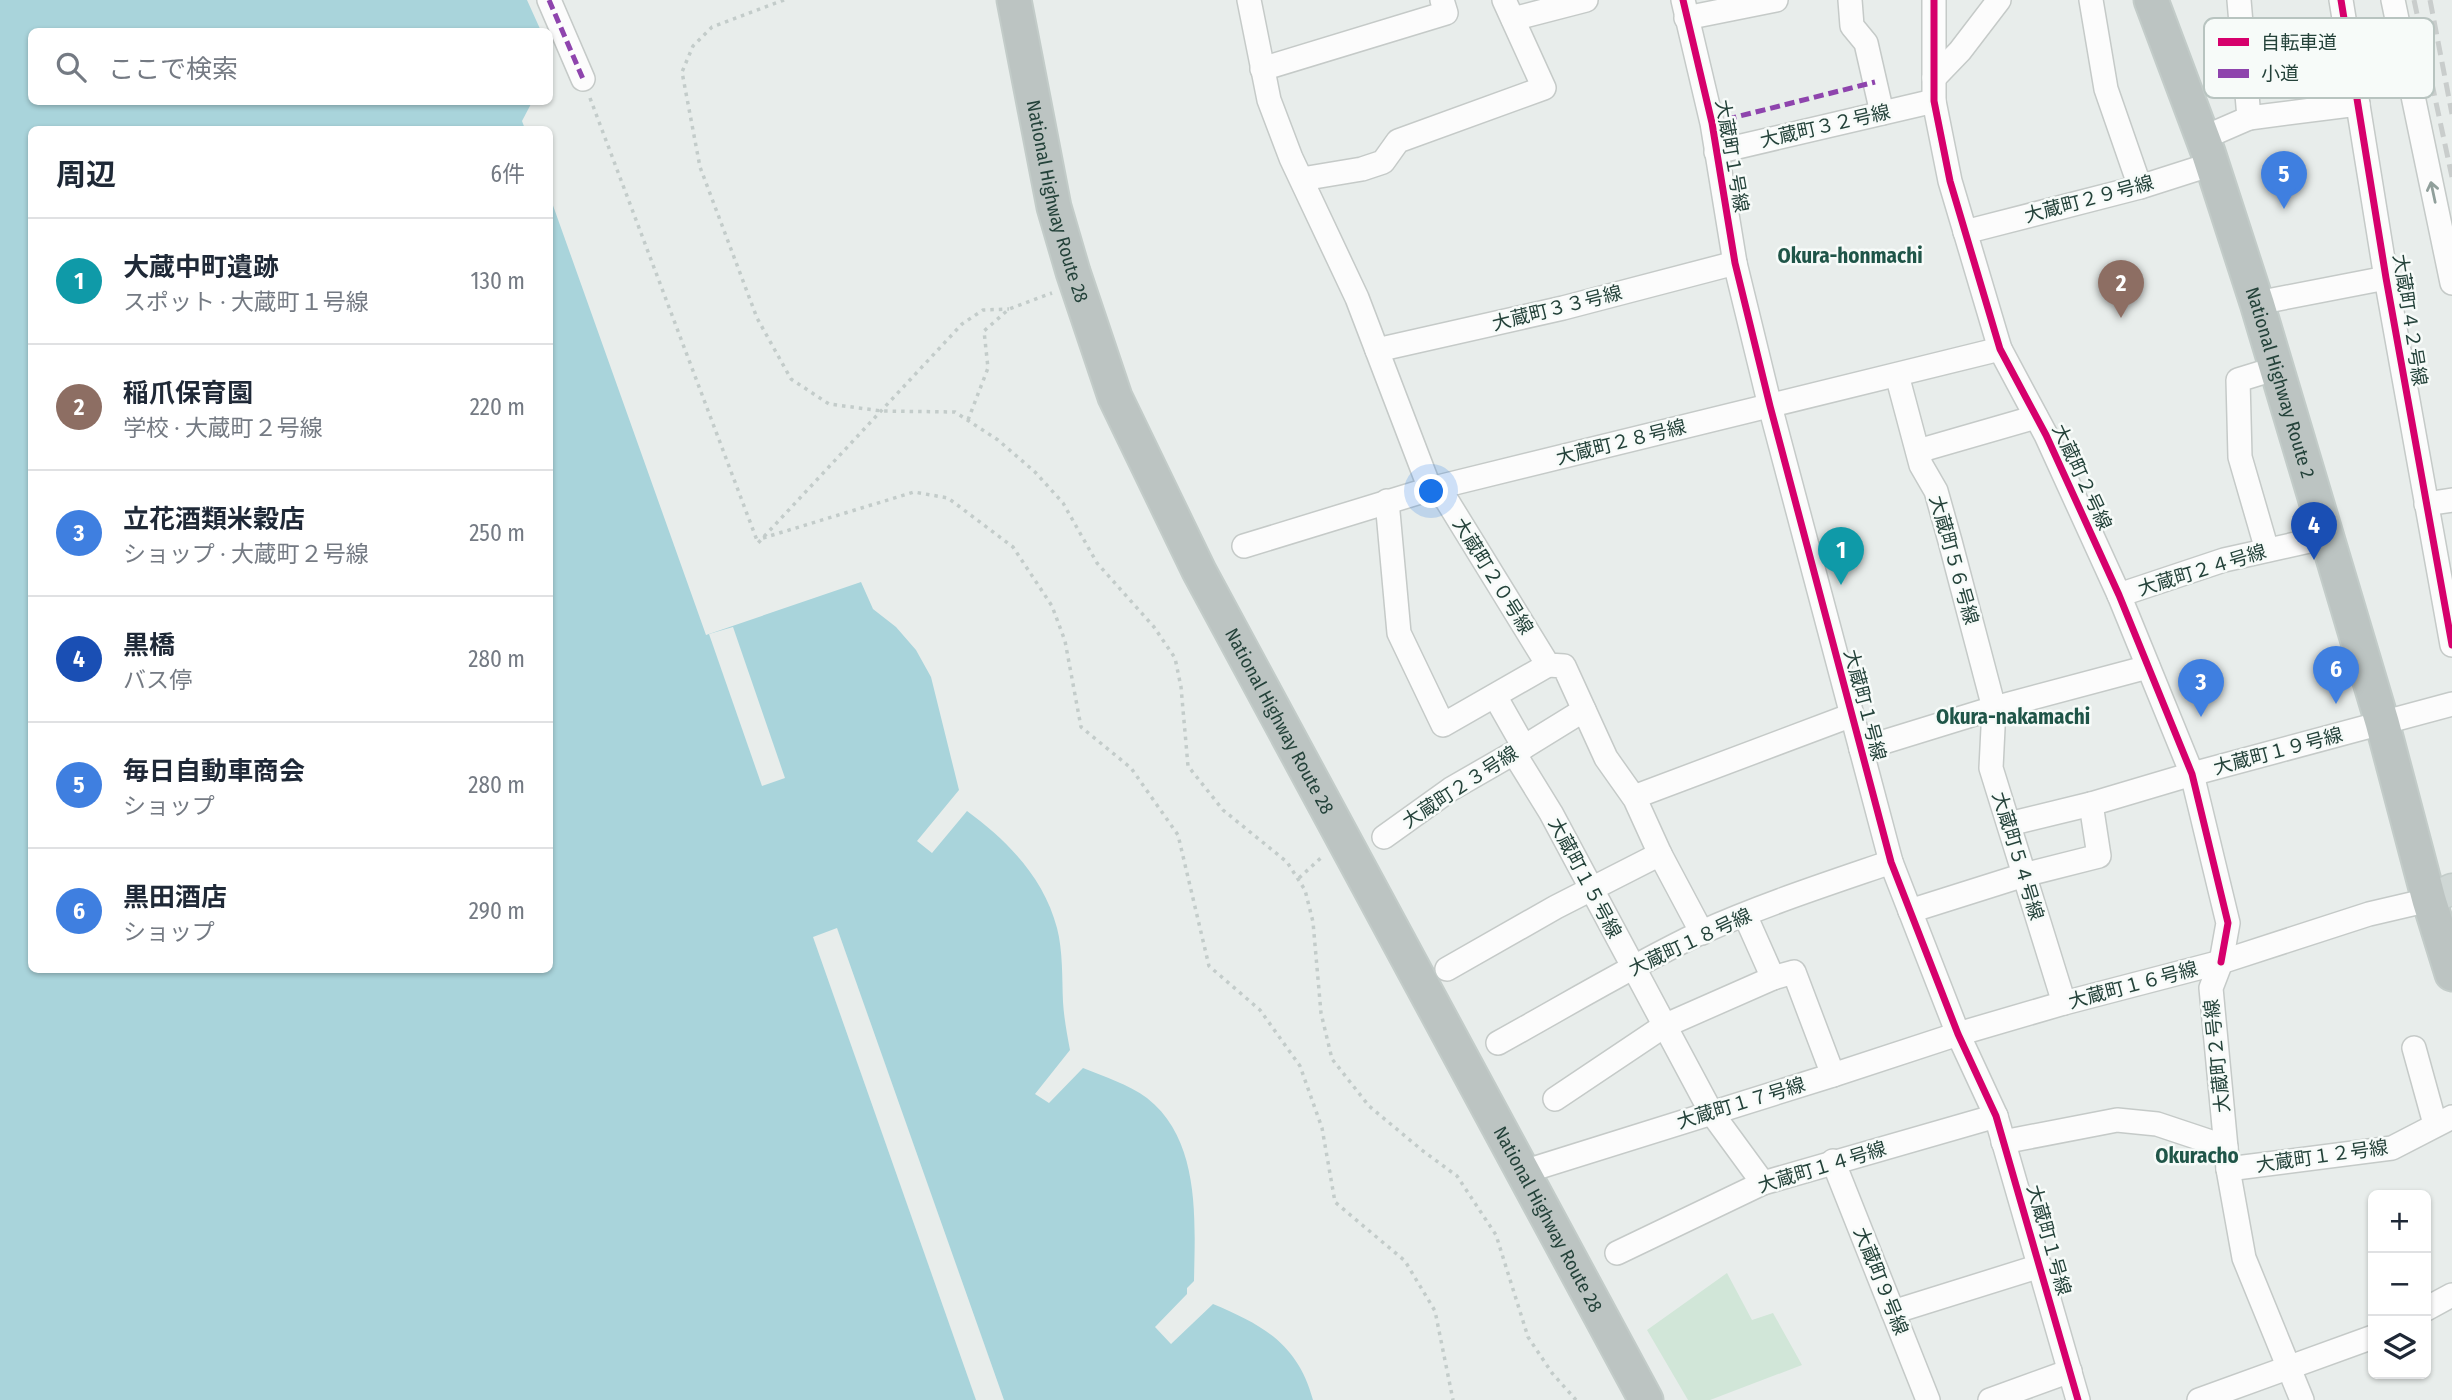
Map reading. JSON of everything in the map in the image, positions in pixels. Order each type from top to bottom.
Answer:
[{"type":"highway","name":"National Highway Route 28","points":[[1014,0],[1054,207],[1115,397],[1199,571],[1646,1400]]},
{"type":"highway","name":"National Highway Route 2","points":[[2151,0],[2207,151],[2257,303],[2382,722],[2440,894],[2452,974]]},
{"type":"street","points":[[549,0],[583,79]]},
{"type":"street","name":"大蔵町２０号線","points":[[1249,0],[1269,100],[1291,158],[1357,298],[1430,489],[1446,499],[1548,666],[1564,666],[1606,758],[1634,797],[1660,854],[1702,933]]},
{"type":"street","points":[[1262,69],[1446,13],[1442,0]]},
{"type":"street","points":[[1302,179],[1362,169],[1383,162],[1398,141],[1544,88],[1509,9],[1586,0]]},
{"type":"street","points":[[1685,9],[1776,0]]},
{"type":"street","points":[[1850,0],[1852,26],[1866,43],[1882,113]]},
{"type":"street","name":"大蔵町２号線","points":[[1934,0],[1934,90],[1950,181],[2000,349],[2036,417],[2119,595],[2192,774],[2228,923],[2221,962],[2211,988],[2227,1158],[2244,1258],[2302,1400]]},
{"type":"street","points":[[1934,90],[1999,0]]},
{"type":"street","points":[[2091,0],[2106,89],[2140,187]]},
{"type":"street","points":[[2239,0],[2241,18]]},
{"type":"street","name":"大蔵町４２号線","points":[[2341,0],[2344,18]]},
{"type":"street","points":[[2393,0],[2397,18]]},
{"type":"street","name":"大蔵町１号線","points":[[1685,9],[1712,123],[1735,263],[1770,406],[1891,862],[1958,1034],[1996,1116],[2078,1400]]},
{"type":"street","name":"大蔵町３２号線","points":[[1716,152],[1882,113],[1934,90]]},
{"type":"street","points":[[2247,98],[2249,118]]},
{"type":"street","name":"大蔵町４２号線","points":[[2357,98],[2426,504],[2449,606],[2452,645]]},
{"type":"street","points":[[2413,98],[2452,283]]},
{"type":"street","name":"大蔵町２９号線","points":[[1965,232],[2140,187],[2207,151],[2249,118],[2358,104]]},
{"type":"street","name":"大蔵町３３号線","points":[[1377,349],[1563,308],[1735,263]]},
{"type":"street","points":[[2257,303],[2386,278]]},
{"type":"street","name":"大蔵町２８号線","points":[[1244,546],[1430,489],[2000,349]]},
{"type":"street","points":[[2267,550],[2241,457],[2238,380],[2277,368]]},
{"type":"street","name":"大蔵町５６号線","points":[[1897,374],[1921,465],[1936,491],[1994,708]]},
{"type":"street","points":[[1918,451],[2036,417]]},
{"type":"street","points":[[2426,504],[2452,500]]},
{"type":"street","points":[[1387,501],[1399,633],[1443,725],[1548,666]]},
{"type":"street","name":"大蔵町２４号線","points":[[2119,595],[2224,560],[2327,537]]},
{"type":"street","points":[[1861,748],[1994,708],[2148,667]]},
{"type":"street","name":"大蔵町２３号線","points":[[1384,837],[1451,789],[1519,750],[1495,696]]},
{"type":"street","points":[[2382,722],[2452,704]]},
{"type":"street","name":"大蔵町５４号線","points":[[1994,708],[1990,768],[2064,1003]]},
{"type":"street","points":[[1519,750],[1584,710]]},
{"type":"street","points":[[1634,797],[1852,715]]},
{"type":"street","name":"大蔵町１９号線","points":[[2009,824],[2091,804],[2382,722]]},
{"type":"street","name":"大蔵町１５号線","points":[[1519,750],[1632,968],[1711,1112],[1763,1183]]},
{"type":"street","points":[[1910,911],[2099,856],[2091,804]]},
{"type":"street","points":[[1447,969],[1660,854]]},
{"type":"street","name":"大蔵町１８号線","points":[[1498,1044],[1632,968],[1702,933],[1891,862]]},
{"type":"street","name":"大蔵町１６号線","points":[[1958,1034],[2221,962],[2440,894]]},
{"type":"street","points":[[1745,915],[1773,978]]},
{"type":"street","points":[[1555,1099],[1664,1026],[1773,978],[1794,972],[1833,1075]]},
{"type":"street","name":"大蔵町１７号線","points":[[1523,1172],[1958,1034]]},
{"type":"street","points":[[2414,1048],[2444,1121]]},
{"type":"street","name":"大蔵町１４号線","points":[[1617,1253],[1763,1183],[1996,1116]]},
{"type":"street","points":[[2003,1142],[2117,1120],[2157,1124],[2227,1158]]},
{"type":"street","name":"大蔵町１２号線","points":[[2227,1158],[2358,1154],[2392,1148],[2444,1121]]},
{"type":"street","name":"大蔵町９号線","points":[[1833,1161],[1928,1400]]},
{"type":"street","points":[[1893,1312],[2040,1266]]},
{"type":"street","points":[[2431,1306],[2452,1294]]},
{"type":"street","points":[[2199,1400],[2368,1339]]},
{"type":"street","points":[[1990,1400],[2070,1371]]},
{"type":"path","points":[[784,0],[712,27],[693,46],[682,72],[700,167],[757,318],[792,379],[829,404],[882,411],[956,412],[998,440],[1035,472],[1063,503],[1097,563],[1154,627],[1175,657],[1181,687],[1188,766],[1223,810],[1287,862],[1305,890],[1313,922],[1321,1013],[1332,1059],[1369,1106],[1457,1176],[1496,1235],[1528,1337],[1552,1373],[1576,1400]]},
{"type":"path","points":[[583,79],[758,543],[962,324],[983,310],[1009,309],[1077,284]]},
{"type":"path","points":[[968,420],[988,368],[985,331],[1009,309]]},
{"type":"path","points":[[762,538],[914,492],[948,498],[1013,547],[1052,606],[1065,641],[1081,727],[1131,768],[1178,835],[1209,966],[1260,1010],[1300,1066],[1322,1128],[1335,1202],[1405,1261],[1435,1311],[1452,1400]]},
{"type":"green space","points":[[1727,1273],[1752,1320],[1773,1313],[1802,1365],[1710,1400],[1688,1400],[1647,1330]]},
{"type":"water","points":[[0,0],[527,0],[540,28],[28,28],[28,105],[530,105],[522,121],[524,126],[28,126],[28,973],[553,973],[553,205],[706,635],[861,582],[873,609],[896,627],[916,650],[931,677],[959,790],[917,841],[932,853],[967,811],[997,835],[1034,877],[1057,928],[1064,1014],[1070,1050],[1035,1094],[1049,1103],[1083,1068],[1116,1081],[1147,1098],[1165,1115],[1186,1159],[1194,1208],[1194,1281],[1187,1288],[1187,1294],[1155,1327],[1171,1344],[1213,1304],[1231,1312],[1263,1329],[1288,1351],[1298,1364],[1313,1400],[0,1400]]},
{"type":"pier","points":[[733,627],[785,778],[762,786],[709,634]]},
{"type":"pier","points":[[837,928],[1004,1400],[976,1400],[813,937]]},
{"type":"railway","points":[[2414,0],[2418,18]]},
{"type":"railway","points":[[2430,0],[2433,18]]},
{"type":"railway","points":[[2434,21],[2452,114]]},
{"type":"railway","points":[[2434,93],[2452,177]]},
{"type":"marked path","points":[[549,0],[583,79]]},
{"type":"marked path","points":[[1712,123],[1875,82]]},
{"type":"cycle path","points":[[1683,0],[1712,123],[1735,263],[1770,406],[1891,862],[1958,1034],[1996,1116],[2078,1400]]},
{"type":"cycle path","points":[[1934,0],[1934,101],[1950,181],[2000,349],[2046,435],[2119,595],[2192,774],[2228,923],[2221,962]]},
{"type":"cycle path","points":[[2341,0],[2344,18]]},
{"type":"cycle path","points":[[2357,98],[2386,278],[2452,645]]},
{"type":"place","name":"毎日自動車商会","points":[[2284,209]]},
{"type":"place","name":"稲爪保育園","points":[[2121,318]]},
{"type":"place","name":"黒橋","points":[[2314,560]]},
{"type":"place","name":"大蔵中町遺跡","points":[[1841,585]]},
{"type":"place","name":"黒田酒店","points":[[2336,704]]},
{"type":"place","name":"立花酒類米穀店","points":[[2201,717]]},
{"type":"district","name":"Okura-honmachi","points":[[1850,256]]},
{"type":"district","name":"Okura-nakamachi","points":[[2013,717]]},
{"type":"district","name":"Okuracho","points":[[2197,1156]]}]
